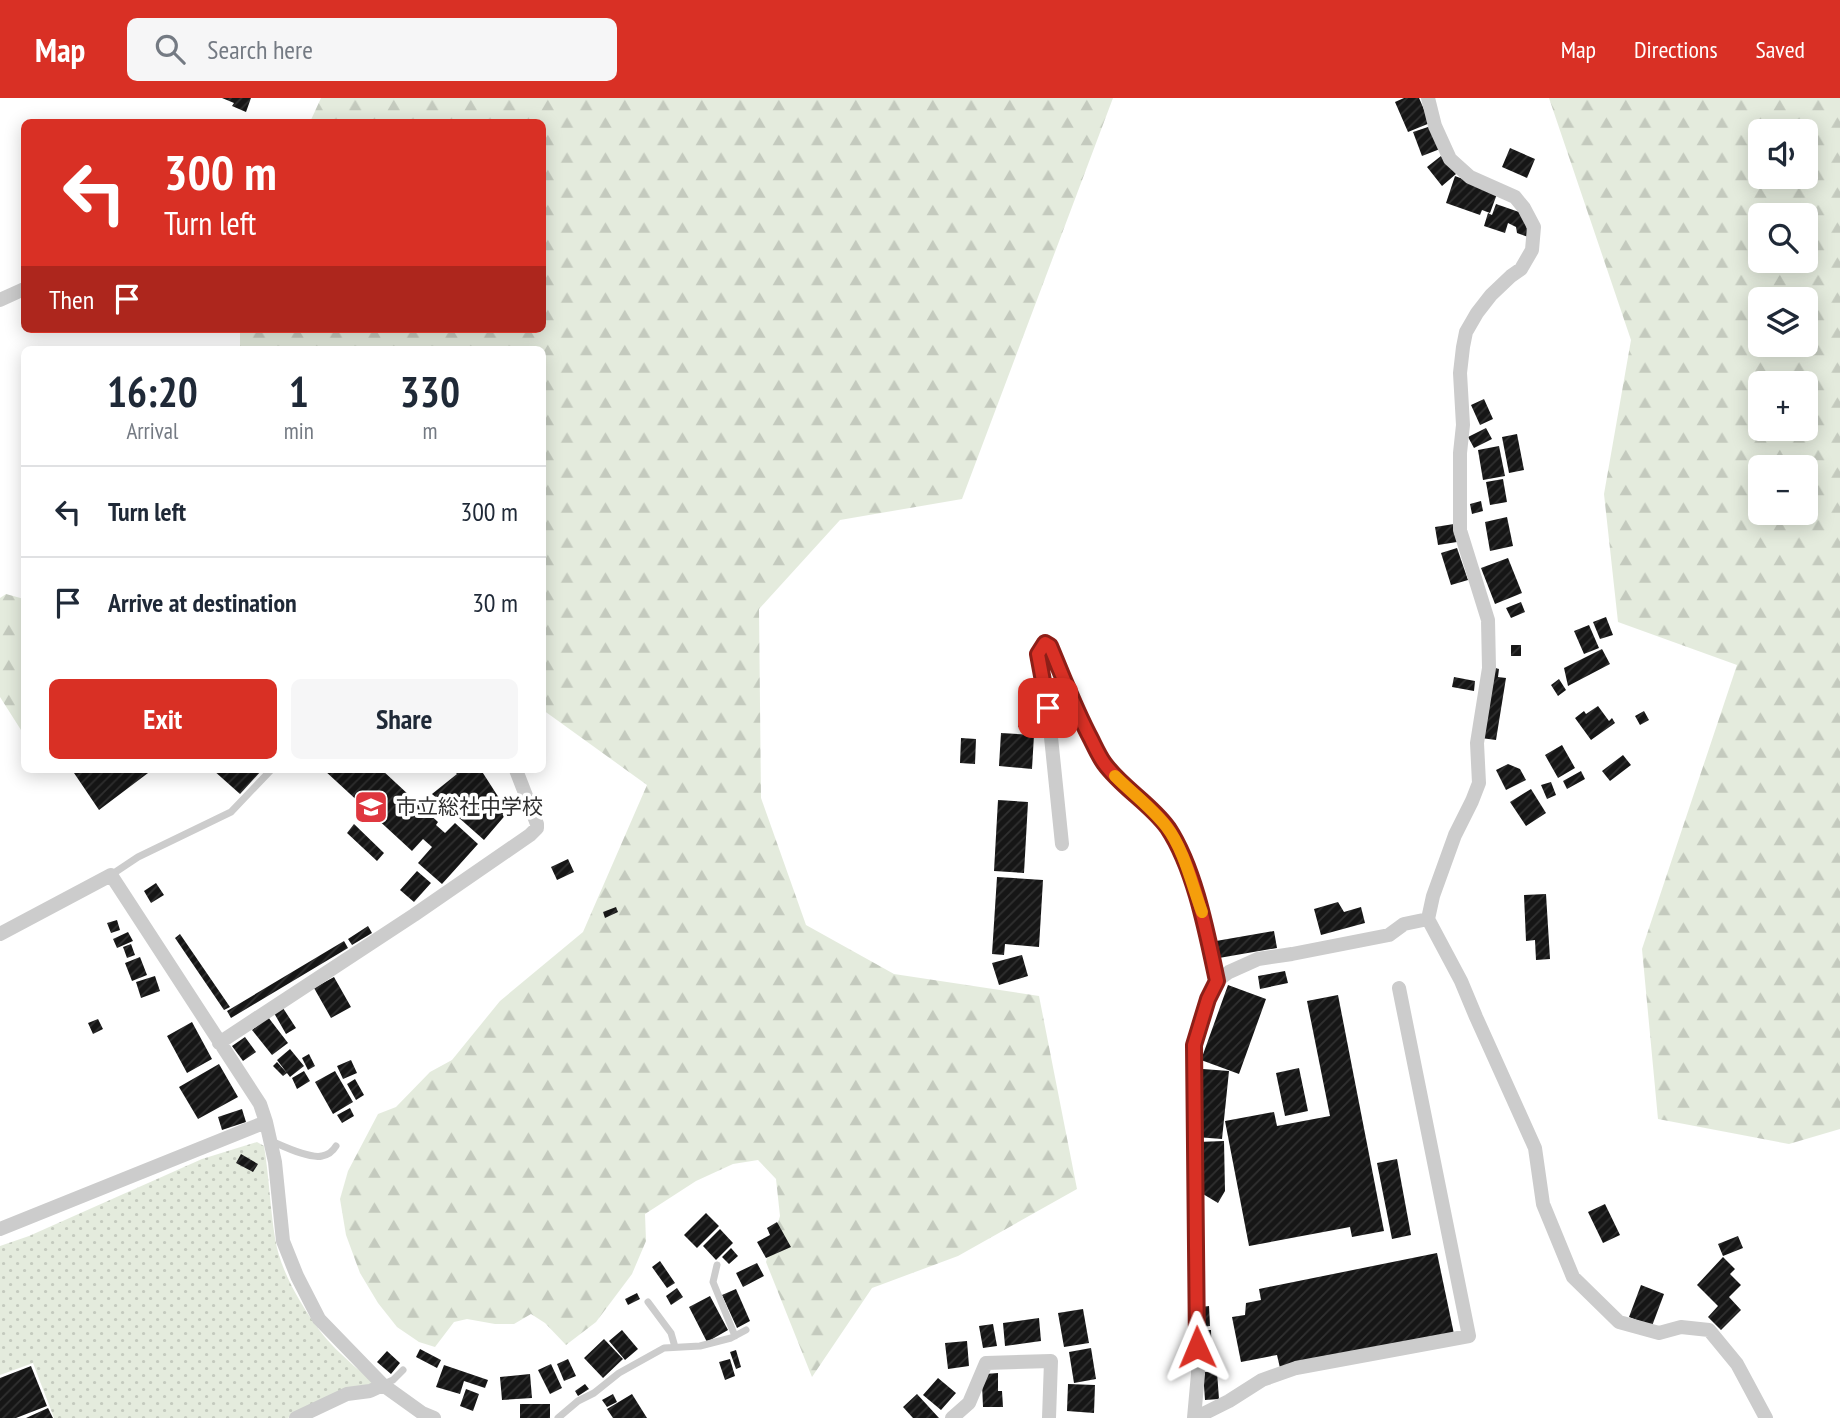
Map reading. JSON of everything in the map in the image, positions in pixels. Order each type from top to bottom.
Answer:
[{"type":"street","points":[[1428,98],[1435,125],[1450,159],[1471,177],[1515,197],[1534,227],[1532,250],[1521,269],[1491,295],[1477,313],[1466,332],[1462,347],[1460,530],[1488,620],[1489,668],[1477,743],[1479,783],[1455,835],[1433,896],[1428,919],[1461,981],[1535,1148],[1543,1204],[1573,1278],[1619,1322],[1659,1333],[1681,1327],[1709,1330],[1737,1364],[1766,1418]]},
{"type":"street","points":[[0,300],[21,290]]},
{"type":"street","points":[[1062,844],[1048,708],[1038,654],[1045,643],[1050,646],[1080,718],[1103,762],[1167,828],[1185,862],[1204,918],[1217,981]]},
{"type":"street","points":[[219,1043],[530,835],[537,828],[537,824],[517,773]]},
{"type":"street","points":[[0,934],[111,874],[260,1104],[275,1162],[283,1241],[319,1319],[383,1385],[422,1413],[434,1418]]},
{"type":"street","points":[[1195,1418],[1198,1374],[1194,1045],[1208,999],[1217,981],[1229,972],[1258,959],[1389,934],[1404,925],[1428,919]]},
{"type":"street","points":[[1195,1418],[1262,1380],[1296,1368],[1469,1336],[1399,988]]},
{"type":"street","points":[[0,1229],[266,1122]]},
{"type":"street","points":[[969,1418],[969,1403],[986,1363],[1051,1361],[1049,1418]]},
{"type":"street","points":[[296,1418],[348,1394],[370,1391],[383,1385]]},
{"type":"street","points":[[952,1418],[969,1403]]},
{"type":"lane","points":[[111,874],[138,857],[231,812],[268,773]]},
{"type":"lane","points":[[270,1141],[320,1157],[337,1146]]},
{"type":"lane","points":[[717,1265],[713,1282],[735,1336]]},
{"type":"lane","points":[[648,1303],[671,1333],[675,1347]]},
{"type":"lane","points":[[558,1418],[619,1373],[664,1348],[700,1346],[747,1330]]},
{"type":"lane","points":[[383,1385],[403,1370]]},
{"type":"green space","points":[[321,98],[1113,98],[962,499],[840,520],[759,609],[761,798],[806,925],[894,974],[1039,996],[1077,1189],[958,1256],[872,1288],[812,1377],[766,1262],[780,1216],[776,1179],[758,1160],[733,1164],[696,1181],[645,1214],[646,1241],[632,1274],[596,1322],[566,1345],[545,1323],[531,1314],[514,1324],[467,1319],[454,1322],[435,1347],[419,1342],[397,1327],[378,1303],[360,1273],[346,1235],[340,1199],[348,1171],[378,1114],[396,1107],[430,1072],[452,1060],[500,1001],[583,932],[647,785],[546,712],[546,346],[240,346],[240,333],[546,333],[546,119],[311,119]]},
{"type":"green space","points":[[1549,98],[1840,98],[1840,1129],[1789,1144],[1658,1119],[1642,949],[1737,665],[1618,622],[1604,494],[1631,340]]},
{"type":"green space","points":[[6,594],[21,598],[21,730],[0,697],[0,598]]},
{"type":"green space","points":[[257,1142],[264,1146],[275,1238],[281,1262],[292,1286],[305,1310],[324,1335],[373,1384],[326,1399],[288,1418],[54,1418],[33,1363],[0,1375],[0,1246],[29,1236],[202,1159]]},
{"type":"building","points":[[222,98],[251,98],[246,112]]},
{"type":"building","points":[[1404,98],[1419,98],[1430,123],[1408,132],[1395,102]]},
{"type":"building","points":[[1431,126],[1440,149],[1422,156],[1413,132]]},
{"type":"building","points":[[1510,148],[1535,159],[1527,178],[1502,167]]},
{"type":"building","points":[[1441,156],[1456,174],[1442,186],[1427,167]]},
{"type":"building","points":[[1455,176],[1497,194],[1490,213],[1482,210],[1480,215],[1446,203]]},
{"type":"building","points":[[1496,204],[1525,216],[1528,237],[1517,233],[1516,227],[1508,223],[1505,233],[1484,226],[1488,213],[1492,215]]},
{"type":"building","points":[[1484,399],[1493,419],[1480,425],[1471,405]]},
{"type":"building","points":[[1486,428],[1492,439],[1474,448],[1468,437]]},
{"type":"building","points":[[1517,434],[1524,470],[1509,473],[1502,437]]},
{"type":"building","points":[[1499,446],[1505,476],[1483,480],[1478,450]]},
{"type":"building","points":[[1503,479],[1507,502],[1490,505],[1486,482]]},
{"type":"building","points":[[1481,501],[1483,511],[1472,514],[1470,504]]},
{"type":"building","points":[[1507,517],[1513,546],[1490,551],[1485,522]]},
{"type":"building","points":[[1454,524],[1457,542],[1438,545],[1435,527]]},
{"type":"building","points":[[1457,548],[1468,580],[1451,585],[1441,553]]},
{"type":"building","points":[[1508,558],[1522,593],[1495,604],[1481,568]]},
{"type":"building","points":[[1521,602],[1525,612],[1511,618],[1506,608]]},
{"type":"building","points":[[1606,617],[1613,635],[1600,639],[1593,622]]},
{"type":"building","points":[[1589,625],[1599,648],[1584,654],[1574,631]]},
{"type":"building","points":[[1511,645],[1521,645],[1521,656],[1511,656]]},
{"type":"building","points":[[1602,649],[1610,664],[1568,686],[1564,668]]},
{"type":"building","points":[[1492,667],[1499,669],[1498,677],[1506,678],[1496,740],[1481,738]]},
{"type":"building","points":[[1454,677],[1475,681],[1474,691],[1452,687]]},
{"type":"building","points":[[1559,679],[1566,690],[1558,696],[1551,685]]},
{"type":"building","points":[[1598,706],[1609,721],[1612,718],[1615,723],[1591,740],[1575,718]]},
{"type":"building","points":[[1644,711],[1649,720],[1640,725],[1635,716]]},
{"type":"building","points":[[1020,716],[1031,718],[1028,729],[1018,727]]},
{"type":"building","points":[[1001,733],[1034,735],[1032,769],[999,766]]},
{"type":"building","points":[[961,738],[976,739],[975,764],[960,763]]},
{"type":"building","points":[[1562,745],[1575,768],[1558,778],[1545,755]]},
{"type":"building","points":[[1623,755],[1631,765],[1610,781],[1602,771]]},
{"type":"building","points":[[1508,764],[1520,769],[1526,780],[1506,790],[1496,770]]},
{"type":"building","points":[[1581,771],[1585,779],[1567,789],[1563,781]]},
{"type":"building","points":[[74,773],[148,773],[99,810]]},
{"type":"building","points":[[216,773],[259,773],[240,794]]},
{"type":"building","points":[[327,773],[385,773],[438,822],[436,825],[445,833],[455,823],[478,844],[442,884],[418,863],[432,847],[423,839],[412,851]]},
{"type":"building","points":[[483,773],[508,812],[484,840],[432,794],[457,774]]},
{"type":"building","points":[[1551,782],[1556,795],[1547,799],[1541,785]]},
{"type":"building","points":[[1531,789],[1546,813],[1526,826],[1510,802]]},
{"type":"building","points":[[998,800],[1028,802],[1024,873],[994,871]]},
{"type":"building","points":[[354,824],[384,853],[377,861],[347,833]]},
{"type":"building","points":[[568,859],[574,872],[557,880],[551,867]]},
{"type":"building","points":[[417,871],[431,883],[414,902],[400,890]]},
{"type":"building","points":[[997,877],[1043,880],[1039,947],[1005,944],[1004,955],[992,954]]},
{"type":"building","points":[[156,883],[164,895],[151,903],[144,891]]},
{"type":"building","points":[[1546,894],[1550,959],[1536,960],[1535,940],[1526,941],[1524,895]]},
{"type":"building","points":[[1338,902],[1344,912],[1361,907],[1365,923],[1321,935],[1314,909]]},
{"type":"building","points":[[616,907],[618,912],[605,918],[603,912]]},
{"type":"building","points":[[117,920],[120,930],[111,933],[107,923]]},
{"type":"building","points":[[368,926],[372,933],[352,945],[348,939]]},
{"type":"building","points":[[1274,931],[1277,948],[1219,958],[1216,941]]},
{"type":"building","points":[[128,932],[133,941],[117,948],[113,939]]},
{"type":"building","points":[[180,934],[230,1007],[224,1010],[175,938]]},
{"type":"building","points":[[344,941],[348,948],[231,1018],[227,1011]]},
{"type":"building","points":[[131,944],[135,955],[127,958],[123,947]]},
{"type":"building","points":[[1022,955],[1028,976],[999,985],[992,963]]},
{"type":"building","points":[[140,957],[147,975],[132,981],[125,963]]},
{"type":"building","points":[[1285,971],[1288,983],[1260,989],[1258,976]]},
{"type":"building","points":[[155,976],[160,991],[141,998],[136,982]]},
{"type":"building","points":[[334,977],[351,1007],[331,1018],[314,988]]},
{"type":"building","points":[[1228,985],[1266,999],[1239,1074],[1201,1060]]},
{"type":"building","points":[[1338,995],[1384,1231],[1352,1237],[1350,1227],[1249,1246],[1225,1121],[1274,1112],[1277,1126],[1330,1116],[1307,1001]]},
{"type":"building","points":[[283,1008],[296,1028],[286,1034],[274,1013]]},
{"type":"building","points":[[268,1017],[288,1043],[272,1055],[252,1030]]},
{"type":"building","points":[[98,1019],[103,1029],[93,1034],[88,1023]]},
{"type":"building","points":[[192,1022],[212,1059],[187,1073],[167,1036]]},
{"type":"building","points":[[245,1037],[256,1052],[243,1061],[232,1046]]},
{"type":"building","points":[[290,1049],[304,1066],[290,1077],[277,1060]]},
{"type":"building","points":[[309,1054],[315,1066],[308,1070],[302,1058]]},
{"type":"building","points":[[351,1060],[357,1073],[343,1079],[337,1066]]},
{"type":"building","points":[[277,1062],[287,1073],[283,1076],[273,1066]]},
{"type":"building","points":[[219,1064],[238,1097],[198,1119],[179,1087]]},
{"type":"building","points":[[1299,1068],[1308,1111],[1285,1116],[1276,1073]]},
{"type":"building","points":[[1203,1069],[1229,1071],[1222,1139],[1196,1137]]},
{"type":"building","points":[[304,1071],[310,1081],[297,1089],[292,1078]]},
{"type":"building","points":[[335,1071],[353,1102],[333,1114],[315,1082]]},
{"type":"building","points":[[355,1079],[364,1095],[356,1100],[347,1084]]},
{"type":"building","points":[[350,1108],[354,1116],[342,1123],[337,1115]]},
{"type":"building","points":[[242,1109],[246,1122],[222,1130],[218,1117]]},
{"type":"building","points":[[1224,1141],[1225,1191],[1218,1203],[1198,1191],[1197,1142]]},
{"type":"building","points":[[241,1154],[258,1164],[253,1172],[236,1163]]},
{"type":"building","points":[[1397,1159],[1411,1235],[1392,1239],[1377,1163]]},
{"type":"building","points":[[1605,1204],[1620,1235],[1603,1243],[1588,1212]]},
{"type":"building","points":[[706,1213],[719,1226],[697,1248],[684,1235]]},
{"type":"building","points":[[777,1222],[791,1247],[766,1258],[757,1242],[770,1235],[767,1228]]},
{"type":"building","points":[[720,1229],[733,1243],[716,1260],[703,1246]]},
{"type":"building","points":[[1738,1236],[1743,1248],[1723,1256],[1718,1244]]},
{"type":"building","points":[[731,1248],[738,1256],[729,1264],[722,1257]]},
{"type":"building","points":[[1437,1253],[1454,1334],[1280,1368],[1277,1355],[1241,1362],[1232,1317],[1245,1315],[1246,1303],[1261,1300],[1259,1289]]},
{"type":"building","points":[[1723,1257],[1735,1269],[1730,1274],[1741,1285],[1729,1297],[1741,1310],[1721,1330],[1708,1317],[1718,1306],[1697,1285]]},
{"type":"building","points":[[660,1261],[675,1283],[667,1288],[652,1267]]},
{"type":"building","points":[[757,1263],[764,1276],[743,1287],[736,1273]]},
{"type":"building","points":[[1641,1285],[1664,1294],[1652,1326],[1629,1317]]},
{"type":"building","points":[[677,1288],[683,1297],[671,1305],[666,1296]]},
{"type":"building","points":[[736,1289],[750,1321],[737,1328],[722,1295]]},
{"type":"building","points":[[637,1293],[640,1299],[628,1305],[625,1299]]},
{"type":"building","points":[[710,1296],[728,1330],[707,1342],[689,1307]]},
{"type":"building","points":[[1209,1306],[1210,1326],[1202,1327],[1201,1307]]},
{"type":"building","points":[[1083,1309],[1089,1343],[1064,1347],[1058,1313]]},
{"type":"building","points":[[1039,1318],[1041,1341],[1005,1346],[1003,1323]]},
{"type":"building","points":[[993,1324],[997,1346],[983,1348],[979,1326]]},
{"type":"building","points":[[622,1330],[638,1349],[625,1360],[609,1341]]},
{"type":"building","points":[[1201,1330],[1211,1330],[1212,1363],[1203,1363]]},
{"type":"building","points":[[604,1339],[623,1359],[603,1378],[584,1358]]},
{"type":"building","points":[[967,1341],[969,1366],[948,1369],[945,1343]]},
{"type":"building","points":[[1091,1348],[1096,1379],[1074,1383],[1069,1352]]},
{"type":"building","points":[[420,1349],[441,1360],[437,1368],[416,1357]]},
{"type":"building","points":[[736,1350],[741,1367],[736,1369],[730,1352]]},
{"type":"building","points":[[387,1351],[400,1363],[391,1374],[377,1362]]},
{"type":"building","points":[[568,1359],[576,1376],[564,1381],[557,1364]]},
{"type":"building","points":[[730,1359],[735,1376],[725,1380],[719,1362]]},
{"type":"building","points":[[551,1364],[562,1388],[550,1394],[538,1370]]},
{"type":"building","points":[[444,1365],[488,1380],[485,1388],[464,1381],[460,1394],[436,1387]]},
{"type":"building","points":[[31,1366],[47,1406],[16,1418],[0,1418],[0,1378]]},
{"type":"building","points":[[1203,1372],[1217,1372],[1219,1399],[1205,1400]]},
{"type":"building","points":[[998,1373],[998,1391],[1002,1391],[1003,1407],[983,1407],[982,1384],[985,1383],[985,1374]]},
{"type":"building","points":[[530,1374],[532,1398],[502,1400],[500,1377]]},
{"type":"building","points":[[938,1378],[956,1393],[941,1410],[923,1395]]},
{"type":"building","points":[[585,1384],[589,1389],[578,1396],[575,1391]]},
{"type":"building","points":[[1068,1384],[1095,1385],[1094,1413],[1067,1411]]},
{"type":"building","points":[[466,1389],[479,1394],[473,1411],[460,1406]]},
{"type":"building","points":[[613,1394],[617,1402],[607,1407],[602,1400]]},
{"type":"building","points":[[632,1394],[647,1418],[613,1418],[607,1409]]},
{"type":"building","points":[[917,1394],[939,1418],[913,1418],[903,1407]]},
{"type":"building","points":[[520,1404],[550,1404],[550,1418],[520,1418]]},
{"type":"building","points":[[48,1408],[53,1418],[26,1418]]},
{"type":"slow traffic","points":[[1115,776],[1140,798],[1167,828],[1185,862],[1202,912]]},
{"type":"place","name":"市立総社中学校","points":[[371,807]]},
{"type":"route","points":[[1048,708],[1038,654],[1045,643],[1050,646],[1080,718],[1103,762],[1167,828],[1185,862],[1204,918],[1217,981],[1208,999],[1194,1045],[1197,1347]]}]
